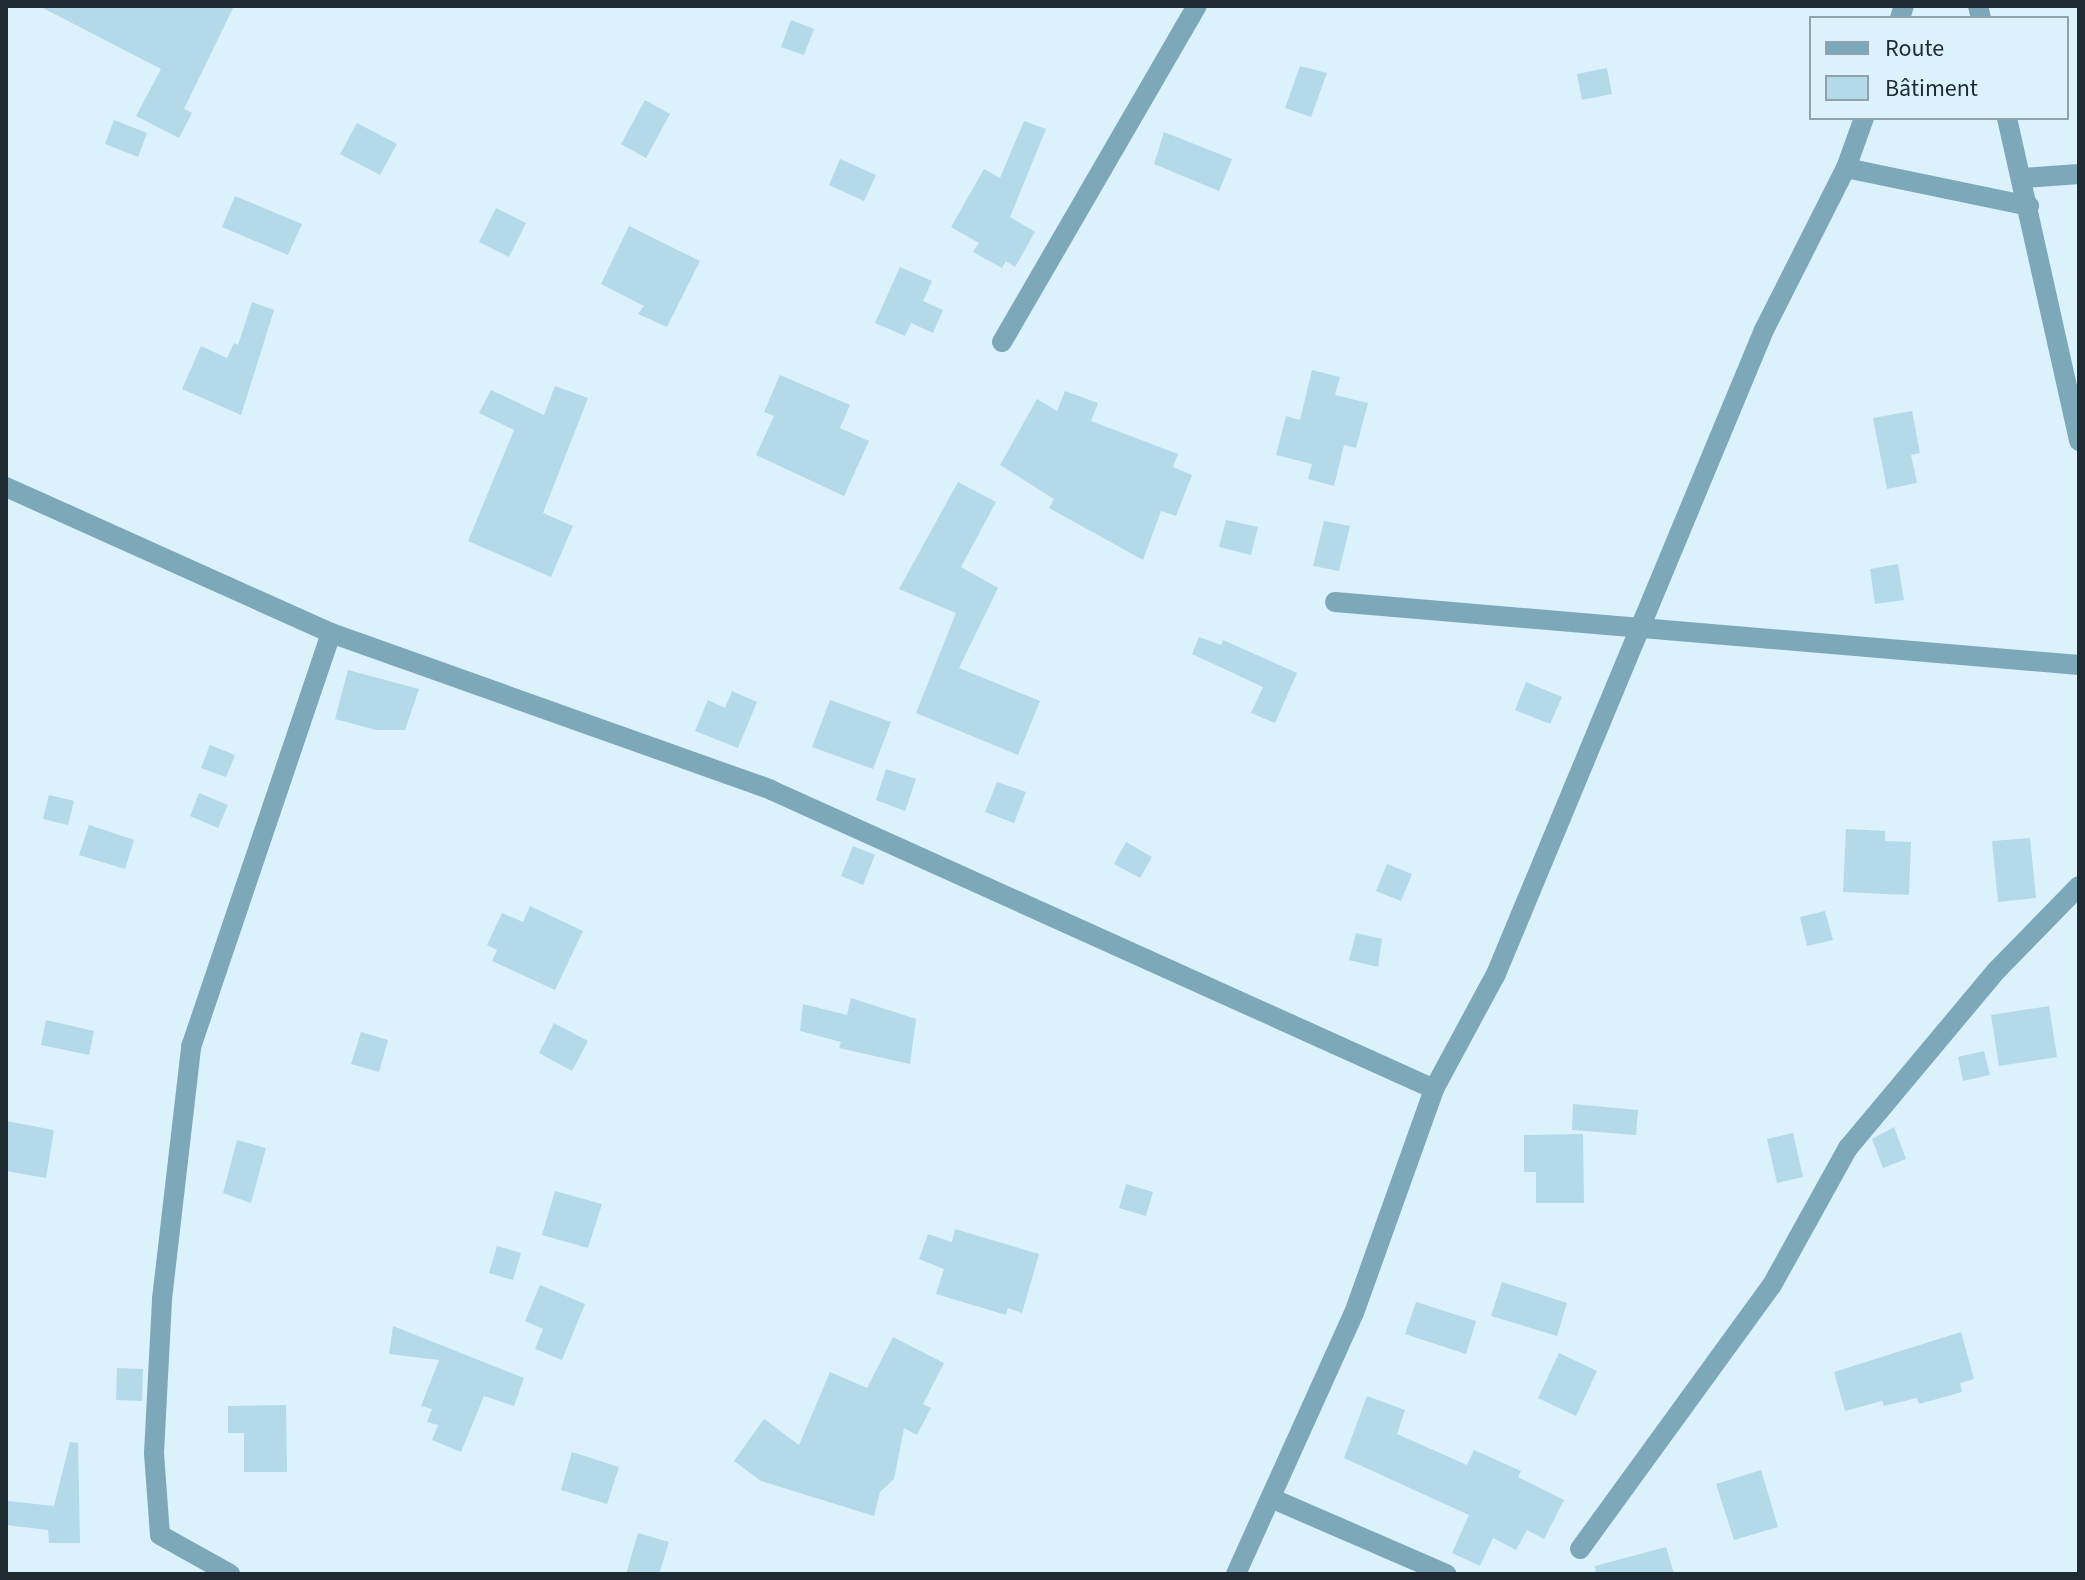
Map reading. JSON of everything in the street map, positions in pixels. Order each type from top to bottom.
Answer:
[{"type":"street","points":[[1002,342],[1197,6]]},
{"type":"street","points":[[1236,1574],[1273,1499],[1354,1313],[1434,1089],[1496,974],[1646,624],[1764,330],[1846,168],[1863,120]]},
{"type":"street","points":[[2008,120],[2023,178],[2079,441]]},
{"type":"street","points":[[1846,168],[2029,206]]},
{"type":"street","points":[[2023,178],[2079,174]]},
{"type":"street","points":[[6,487],[331,633],[771,790],[1434,1089]]},
{"type":"street","points":[[1335,602],[1646,624],[2079,665]]},
{"type":"street","points":[[230,1574],[160,1535],[154,1453],[162,1299],[191,1047],[331,633]]},
{"type":"street","points":[[1580,1549],[1772,1285],[1848,1148],[1997,970],[2079,886]]},
{"type":"street","points":[[1273,1499],[1446,1574]]},
{"type":"building","points":[[39,6],[234,6],[184,109],[192,113],[179,138],[136,116],[161,69]]},
{"type":"building","points":[[791,20],[814,29],[804,55],[781,47]]},
{"type":"building","points":[[1300,66],[1327,73],[1311,117],[1285,108]]},
{"type":"building","points":[[1607,68],[1612,94],[1582,100],[1577,74]]},
{"type":"building","points":[[645,100],[670,114],[646,158],[621,144]]},
{"type":"building","points":[[114,120],[147,133],[138,157],[105,144]]},
{"type":"building","points":[[1024,121],[1046,129],[1010,217],[1035,232],[1015,267],[1006,261],[1002,268],[973,252],[979,243],[951,227],[984,169],[1000,178]]},
{"type":"building","points":[[357,123],[397,144],[380,175],[340,154]]},
{"type":"building","points":[[1164,132],[1232,159],[1219,191],[1154,164]]},
{"type":"building","points":[[840,159],[876,175],[864,201],[829,185]]},
{"type":"building","points":[[235,196],[302,224],[288,255],[222,227]]},
{"type":"building","points":[[496,208],[526,223],[509,257],[479,242]]},
{"type":"building","points":[[629,226],[700,261],[667,327],[638,314],[644,306],[601,284]]},
{"type":"building","points":[[900,267],[932,281],[923,301],[943,310],[933,333],[911,323],[905,336],[875,323]]},
{"type":"building","points":[[252,302],[274,310],[241,415],[182,389],[201,346],[227,358],[234,343],[238,345]]},
{"type":"building","points":[[1312,370],[1340,377],[1335,395],[1368,403],[1356,448],[1344,445],[1334,486],[1308,479],[1312,464],[1276,455],[1286,416],[1300,420]]},
{"type":"building","points":[[780,375],[850,405],[840,428],[869,441],[844,496],[756,455],[774,416],[764,412]]},
{"type":"building","points":[[555,386],[588,398],[543,513],[573,526],[551,577],[468,541],[514,430],[479,413],[491,390],[544,415]]},
{"type":"building","points":[[1065,391],[1098,403],[1091,421],[1178,454],[1173,467],[1192,475],[1176,516],[1161,511],[1143,560],[1049,508],[1054,499],[1000,465],[1037,399],[1057,411]]},
{"type":"building","points":[[1912,411],[1920,453],[1911,455],[1917,483],[1887,489],[1873,418]]},
{"type":"building","points":[[958,482],[996,502],[961,567],[998,588],[959,668],[1040,701],[1018,755],[916,713],[956,613],[899,589]]},
{"type":"building","points":[[1226,520],[1258,527],[1251,555],[1219,547]]},
{"type":"building","points":[[1324,521],[1350,526],[1339,571],[1313,566]]},
{"type":"building","points":[[1898,564],[1904,600],[1875,604],[1870,569]]},
{"type":"building","points":[[1199,637],[1221,645],[1223,640],[1297,673],[1275,723],[1251,713],[1263,687],[1192,654]]},
{"type":"building","points":[[348,670],[419,689],[405,730],[376,730],[335,719]]},
{"type":"building","points":[[1526,682],[1562,697],[1550,724],[1515,710]]},
{"type":"building","points":[[732,691],[757,702],[738,748],[695,731],[708,700],[725,708]]},
{"type":"building","points":[[830,700],[891,722],[873,769],[812,747]]},
{"type":"building","points":[[210,745],[235,755],[226,777],[201,768]]},
{"type":"building","points":[[886,769],[916,779],[905,811],[876,800]]},
{"type":"building","points":[[997,782],[1026,792],[1014,823],[985,812]]},
{"type":"building","points":[[199,793],[228,805],[218,828],[190,816]]},
{"type":"building","points":[[49,795],[74,801],[68,825],[43,819]]},
{"type":"building","points":[[89,825],[134,840],[125,869],[79,855]]},
{"type":"building","points":[[1846,829],[1885,831],[1885,841],[1911,842],[1909,895],[1843,892]]},
{"type":"building","points":[[2030,838],[2036,898],[1998,902],[1992,841]]},
{"type":"building","points":[[1126,842],[1152,857],[1140,878],[1114,864]]},
{"type":"building","points":[[853,846],[875,855],[863,885],[841,876]]},
{"type":"building","points":[[1387,864],[1412,874],[1401,901],[1376,891]]},
{"type":"building","points":[[530,906],[583,931],[555,990],[492,961],[497,950],[487,945],[502,913],[523,922]]},
{"type":"building","points":[[1825,911],[1833,940],[1807,946],[1800,917]]},
{"type":"building","points":[[1356,933],[1382,939],[1378,967],[1349,960]]},
{"type":"building","points":[[851,998],[916,1019],[910,1064],[839,1048],[841,1042],[800,1031],[803,1004],[847,1015]]},
{"type":"building","points":[[2049,1006],[2057,1057],[1999,1066],[1991,1015]]},
{"type":"building","points":[[46,1020],[94,1031],[89,1055],[41,1045]]},
{"type":"building","points":[[554,1023],[588,1041],[572,1071],[539,1053]]},
{"type":"building","points":[[361,1032],[388,1040],[379,1072],[351,1064]]},
{"type":"building","points":[[1984,1051],[1990,1075],[1963,1081],[1958,1057]]},
{"type":"building","points":[[1573,1104],[1638,1110],[1636,1135],[1572,1130]]},
{"type":"building","points":[[6,1121],[54,1130],[46,1178],[6,1171]]},
{"type":"building","points":[[1894,1127],[1906,1159],[1883,1168],[1872,1139]]},
{"type":"building","points":[[1793,1133],[1803,1177],[1777,1183],[1767,1139]]},
{"type":"building","points":[[1583,1134],[1584,1203],[1536,1203],[1536,1172],[1524,1172],[1524,1135]]},
{"type":"building","points":[[237,1140],[266,1148],[251,1203],[223,1193]]},
{"type":"building","points":[[1126,1184],[1153,1192],[1146,1216],[1119,1208]]},
{"type":"building","points":[[555,1191],[602,1204],[588,1248],[542,1235]]},
{"type":"building","points":[[955,1229],[1039,1254],[1022,1313],[1008,1308],[1006,1315],[936,1294],[944,1269],[919,1259],[928,1234],[952,1242]]},
{"type":"building","points":[[497,1246],[521,1253],[513,1280],[489,1273]]},
{"type":"building","points":[[1502,1282],[1567,1303],[1557,1336],[1491,1316]]},
{"type":"building","points":[[540,1285],[585,1304],[562,1360],[535,1349],[543,1329],[525,1321]]},
{"type":"building","points":[[1416,1302],[1476,1321],[1466,1354],[1405,1334]]},
{"type":"building","points":[[393,1326],[524,1378],[514,1406],[484,1396],[461,1452],[432,1440],[438,1425],[427,1422],[432,1409],[421,1406],[439,1360],[389,1354]]},
{"type":"building","points":[[1961,1332],[1974,1379],[1960,1383],[1962,1392],[1919,1404],[1917,1398],[1884,1406],[1882,1401],[1845,1411],[1834,1372]]},
{"type":"building","points":[[893,1337],[944,1363],[923,1404],[931,1408],[917,1435],[904,1428],[894,1479],[880,1492],[874,1516],[761,1481],[734,1461],[764,1419],[799,1445],[830,1372],[867,1388]]},
{"type":"building","points":[[1559,1353],[1597,1371],[1576,1416],[1538,1398]]},
{"type":"building","points":[[117,1368],[143,1369],[142,1401],[116,1400]]},
{"type":"building","points":[[1367,1396],[1405,1410],[1397,1434],[1467,1465],[1474,1450],[1521,1471],[1518,1477],[1564,1500],[1544,1539],[1527,1530],[1516,1550],[1493,1538],[1480,1566],[1452,1553],[1469,1515],[1344,1458]]},
{"type":"building","points":[[286,1405],[287,1472],[244,1472],[244,1433],[228,1433],[228,1406]]},
{"type":"building","points":[[70,1442],[78,1443],[80,1543],[49,1543],[48,1530],[6,1525],[8,1501],[54,1506]]},
{"type":"building","points":[[572,1452],[619,1467],[607,1504],[561,1490]]},
{"type":"building","points":[[1761,1470],[1778,1527],[1734,1540],[1716,1484]]},
{"type":"building","points":[[638,1533],[669,1542],[659,1574],[626,1574]]},
{"type":"building","points":[[1666,1547],[1674,1574],[1596,1574],[1595,1566]]}]
